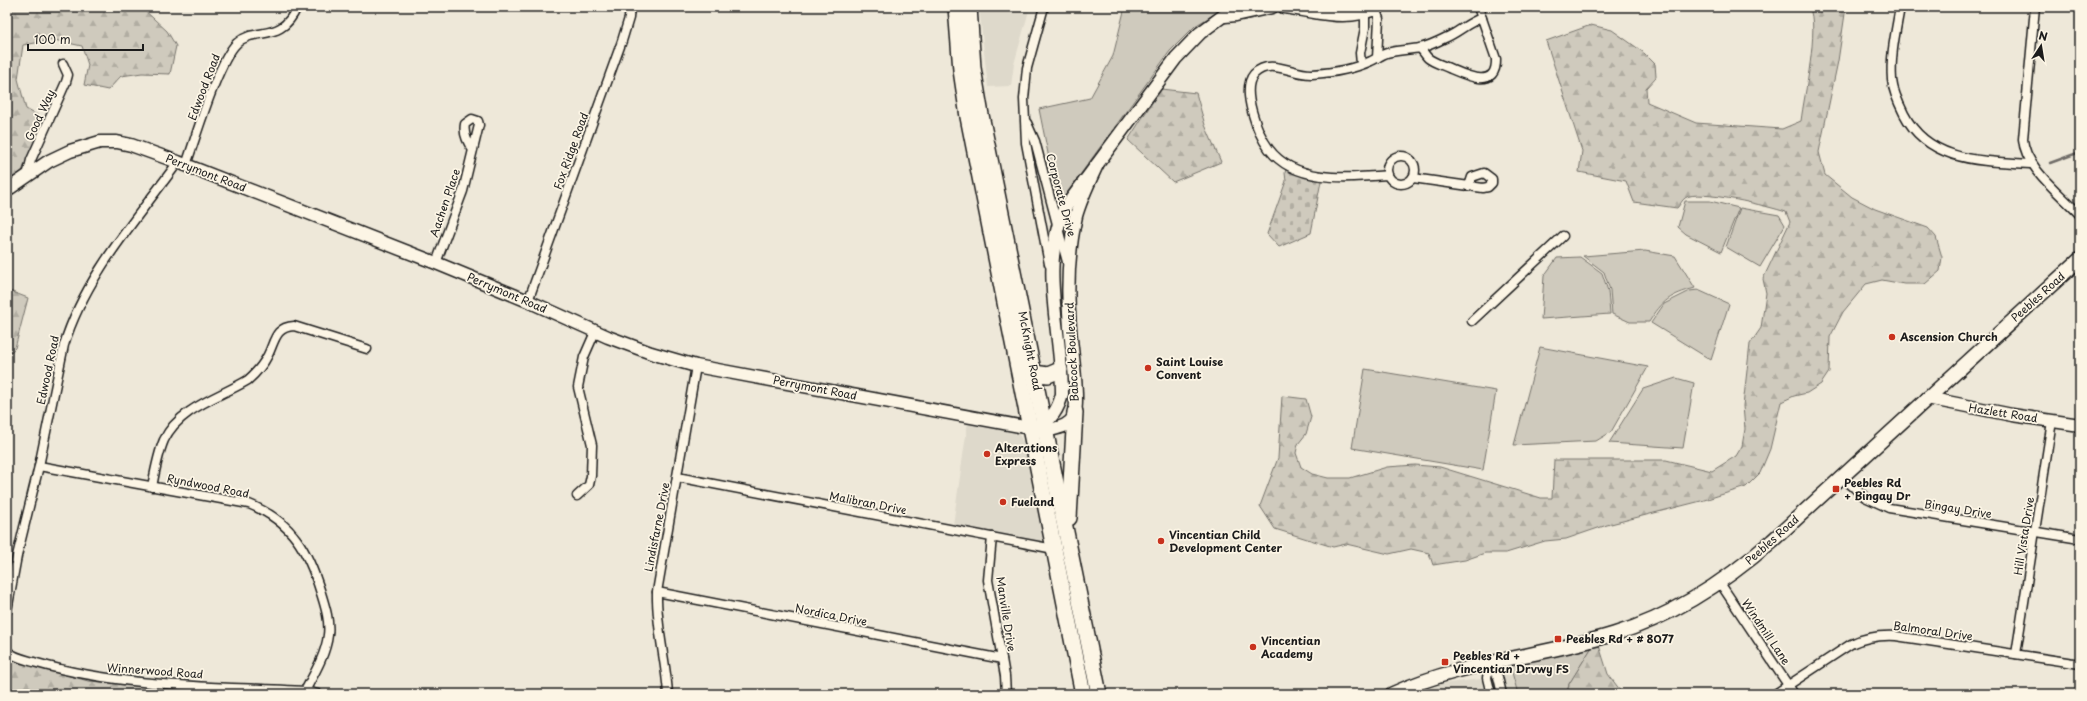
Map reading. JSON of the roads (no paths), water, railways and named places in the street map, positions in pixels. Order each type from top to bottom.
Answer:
[{"type":"highway","name":"McKnight Road","points":[[956,7],[960,70],[968,117],[1083,694]]},
{"type":"highway","name":"McKnight Road","points":[[969,7],[973,68],[980,115],[1099,694]]},
{"type":"highway","points":[[1034,373],[1048,375],[1060,370]]},
{"type":"highway","points":[[1068,541],[1075,412]]},
{"type":"highway","points":[[1079,674],[1079,694]]},
{"type":"main road","name":"Peebles Road","points":[[1392,694],[1448,672],[1602,637],[1630,629],[1681,606],[1720,583],[1756,555],[2080,259]]},
{"type":"street","name":"Edwood Road","points":[[7,611],[17,556],[39,466],[64,345],[74,315],[98,272],[182,163],[228,55],[241,40],[268,33],[281,27],[291,18],[297,7]]},
{"type":"street","name":"Fox Ridge Road","points":[[528,301],[622,41],[629,18],[630,7]]},
{"type":"street","name":"Corporate Drive","points":[[1044,7],[1025,79],[1024,99],[1026,143],[1051,278]]},
{"type":"street","name":"Babcock Boulevard","points":[[1045,427],[1061,400],[1060,370],[1051,278],[1058,228],[1068,203],[1187,45],[1209,26],[1225,16],[1235,7]]},
{"type":"street","name":"Babcock Boulevard","points":[[1225,16],[1236,16],[1272,7]]},
{"type":"street","points":[[1284,7],[1339,16],[1372,8]]},
{"type":"street","points":[[1420,48],[1429,58],[1439,64],[1470,78],[1486,78],[1494,70],[1496,59],[1478,7]]},
{"type":"street","points":[[1900,7],[1892,58],[1892,82],[1899,105],[1911,126],[1934,146],[1953,155],[1979,161],[2031,164]]},
{"type":"street","points":[[2035,7],[2023,139],[2025,153],[2031,164],[2080,215]]},
{"type":"street","points":[[1372,8],[1379,19],[1376,58]]},
{"type":"street","points":[[1361,64],[1360,53],[1364,28],[1372,8]]},
{"type":"street","points":[[1388,176],[1322,176],[1299,170],[1284,163],[1272,153],[1264,141],[1248,95],[1248,88],[1252,77],[1265,67],[1275,66],[1312,74],[1361,64],[1386,53],[1420,48],[1448,37],[1469,23],[1482,18]]},
{"type":"street","name":"Good Way","points":[[27,176],[31,160],[66,82],[68,75],[63,64]]},
{"type":"street","name":"Corporate Drive","points":[[1026,121],[1035,141],[1058,228],[1069,277]]},
{"type":"street","name":"Perrymont Road","points":[[7,190],[61,154],[82,146],[100,142],[124,143],[182,163],[436,263],[528,301],[595,332],[651,353],[696,366],[1029,428]]},
{"type":"street","name":"Aachen Place","points":[[436,263],[463,192],[473,150]]},
{"type":"street","points":[[1401,156],[1406,157],[1413,162],[1416,171],[1413,178],[1408,183],[1394,183],[1388,176],[1387,166],[1389,162],[1401,156]]},
{"type":"street","name":"Babcock Boulevard","points":[[1029,428],[1067,425],[1075,412],[1069,277],[1076,217],[1084,192],[1097,165]]},
{"type":"street","points":[[1413,178],[1469,186]]},
{"type":"street","points":[[1472,321],[1563,236]]},
{"type":"street","points":[[152,487],[160,451],[170,430],[190,412],[248,380],[256,373],[268,355],[278,332],[282,329],[294,326],[367,349]]},
{"type":"street","points":[[576,496],[589,485],[591,476],[592,445],[578,387],[584,357],[595,332]]},
{"type":"street","name":"Lindisfarne Drive","points":[[668,694],[666,667],[657,618],[657,592],[696,366]]},
{"type":"street","name":"Hazlett Road","points":[[1927,398],[1942,402],[2080,425]]},
{"type":"street","name":"Hill Vista Drive","points":[[2016,654],[2036,533],[2052,421]]},
{"type":"street","name":"Ryndwood Road","points":[[39,466],[249,504],[267,513],[298,539],[313,568],[328,624],[326,643],[305,691]]},
{"type":"street","name":"Malibran Drive","points":[[677,477],[1054,549]]},
{"type":"street","name":"Bingay Drive","points":[[1842,477],[1865,498],[1889,508],[2080,539]]},
{"type":"street","name":"Manville Drive","points":[[992,537],[988,580],[1002,659],[1006,694]]},
{"type":"street","name":"Windmill Lane","points":[[1720,583],[1794,694]]},
{"type":"street","name":"Nordica Drive","points":[[657,592],[1002,659]]},
{"type":"street","name":"Balmoral Drive","points":[[1775,694],[1851,644],[1872,637],[1896,636],[2080,664]]},
{"type":"street","name":"Winnerwood Road","points":[[7,651],[16,656],[45,665],[110,679],[305,691],[318,694]]},
{"type":"street","points":[[1489,663],[1487,678],[1491,694]]},
{"type":"street","points":[[1489,663],[1498,677],[1502,694]]},
{"type":"waterway","points":[[2050,163],[2080,152]]},
{"type":"place","name":"Ascension Church","points":[[1892,337]]},
{"type":"place","name":"Saint Louise Convent","points":[[1148,368]]},
{"type":"place","name":"Alterations Express","points":[[987,454]]},
{"type":"place","name":"Peebles Rd + Bingay Dr","points":[[1836,489]]},
{"type":"place","name":"Fueland","points":[[1003,502]]},
{"type":"place","name":"Vincentian Child Development Center","points":[[1161,541]]},
{"type":"place","name":"Peebles Rd + # 8077","points":[[1558,639]]},
{"type":"place","name":"Vincentian Academy","points":[[1253,647]]},
{"type":"place","name":"Peebles Rd + Vincentian Drvwy FS","points":[[1445,662]]}]
